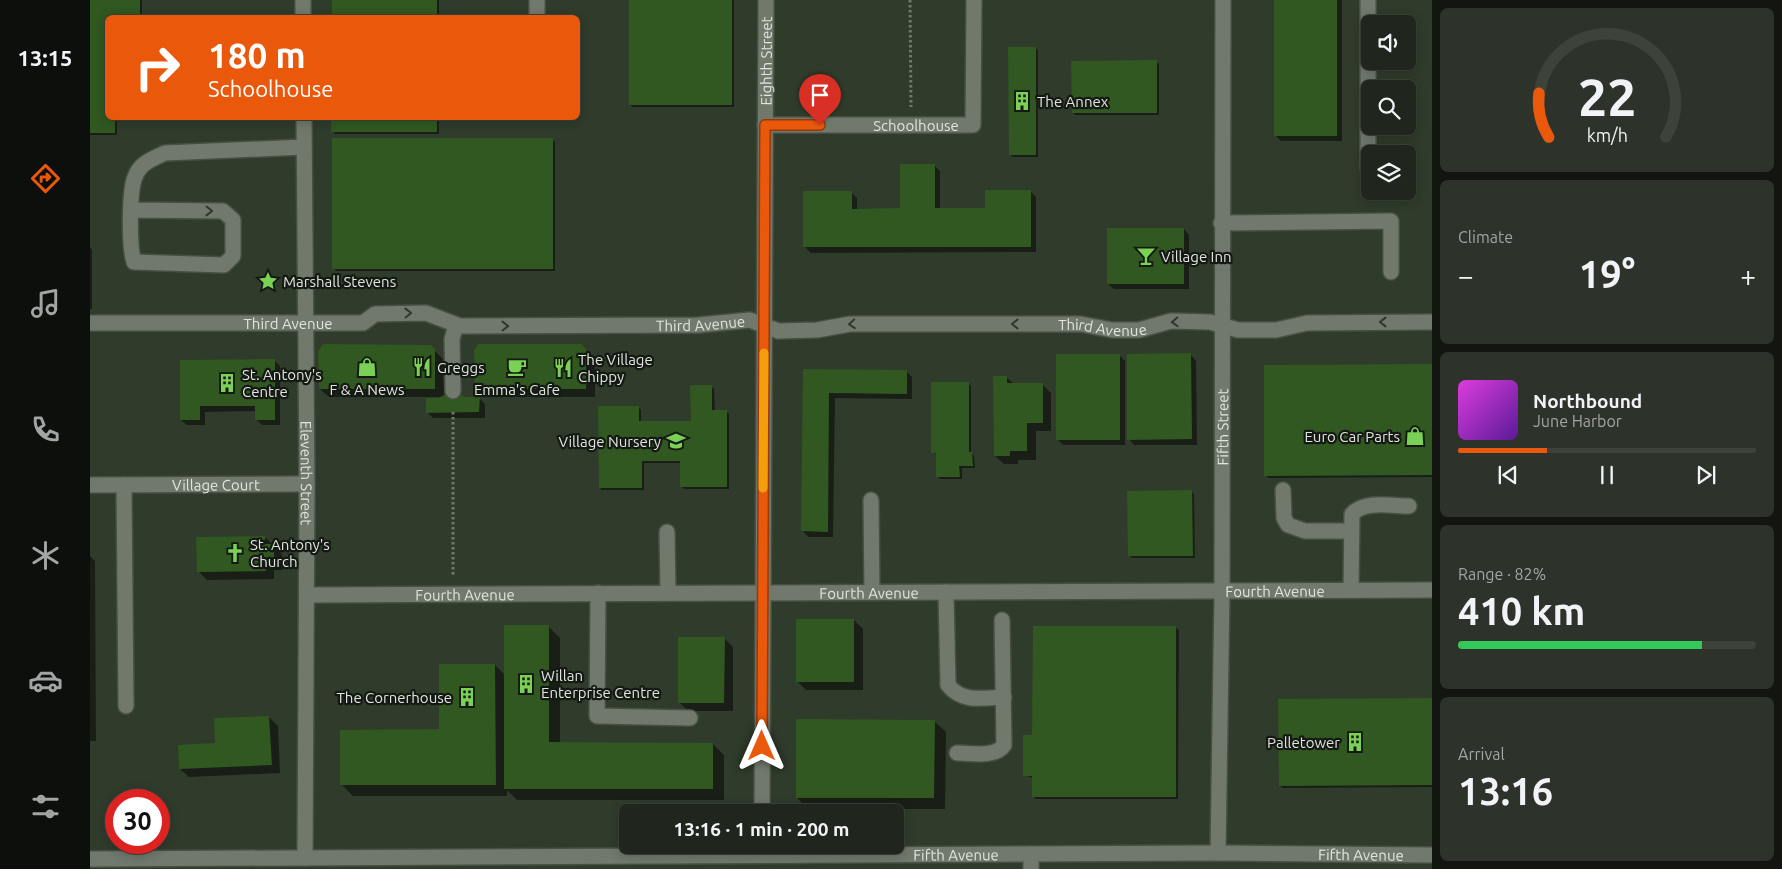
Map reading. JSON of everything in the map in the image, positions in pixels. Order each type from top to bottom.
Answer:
[{"type":"street","points":[[303,0],[303,15]]},
{"type":"street","points":[[536,0],[536,15]]},
{"type":"street","name":"Eighth Street","points":[[762,804],[766,0]]},
{"type":"street","name":"Schoolhouse","points":[[765,125],[973,125],[974,0]]},
{"type":"street","name":"Fifth Street","points":[[1218,853],[1224,326],[1221,223],[1223,0]]},
{"type":"street","points":[[1368,0],[1368,145]]},
{"type":"street","name":"Eleventh Street","points":[[304,120],[307,323],[305,858]]},
{"type":"street","points":[[131,210],[223,211],[233,220],[234,234],[233,256],[224,265],[134,262],[130,252],[131,210],[134,177],[146,162],[164,153],[304,147]]},
{"type":"street","points":[[1221,223],[1391,221],[1391,272]]},
{"type":"street","name":"Third Avenue","points":[[90,323],[363,323],[375,314],[426,313],[456,325],[698,325],[750,320],[778,331],[817,330],[850,324],[1081,324],[1112,330],[1140,330],[1171,322],[1210,322],[1238,330],[1276,330],[1307,323],[1432,322]]},
{"type":"street","points":[[453,391],[452,339],[456,325]]},
{"type":"street","name":"Village Court","points":[[90,485],[307,484]]},
{"type":"street","points":[[124,485],[126,706]]},
{"type":"street","points":[[1283,490],[1284,518],[1288,525],[1305,531],[1351,531]]},
{"type":"street","points":[[871,500],[872,592]]},
{"type":"street","points":[[1351,590],[1352,514],[1358,508],[1370,506],[1409,506]]},
{"type":"street","points":[[667,532],[668,593]]},
{"type":"street","name":"Fourth Avenue","points":[[307,595],[1432,590]]},
{"type":"street","points":[[946,592],[948,685],[954,694],[961,698],[1004,697]]},
{"type":"street","points":[[598,593],[597,716],[690,718]]},
{"type":"street","points":[[957,753],[993,753],[1001,750],[1004,745],[1002,620]]},
{"type":"street","name":"Fifth Avenue","points":[[860,854],[1031,861],[1218,853],[1403,862],[1432,855]]},
{"type":"street","name":"Fifth Avenue","points":[[90,859],[218,864],[305,858],[534,863],[692,854]]},
{"type":"path","points":[[910,0],[911,125]]},
{"type":"path","points":[[453,412],[453,594]]},
{"type":"shaded area","points":[[90,0],[1432,0],[1432,869],[90,869]]},
{"type":"building","points":[[90,0],[140,0],[140,15],[105,15],[105,120],[115,120],[115,133],[90,133]]},
{"type":"building","points":[[332,0],[437,0],[437,15],[332,15]]},
{"type":"building","points":[[629,0],[732,0],[732,105],[629,105]]},
{"type":"building","points":[[1274,0],[1337,0],[1337,136],[1274,136]]},
{"type":"building","name":"The Annex","points":[[1008,47],[1036,47],[1036,155],[1009,155]]},
{"type":"building","points":[[1157,60],[1157,113],[1072,113],[1071,61]]},
{"type":"building","points":[[331,120],[437,120],[437,132],[331,132]]},
{"type":"building","points":[[332,138],[553,138],[553,269],[332,269]]},
{"type":"building","points":[[900,164],[935,164],[935,208],[985,208],[985,190],[1031,190],[1031,247],[803,247],[803,191],[852,191],[852,209],[900,208]]},
{"type":"building","name":"Village Inn","points":[[1107,228],[1184,228],[1184,284],[1107,284]]},
{"type":"building","points":[[323,344],[431,345],[435,349],[435,389],[319,389],[318,351]]},
{"type":"building","points":[[478,344],[581,344],[586,349],[586,389],[475,389],[474,350]]},
{"type":"building","points":[[1191,353],[1192,439],[1127,440],[1127,354]]},
{"type":"building","points":[[1056,354],[1120,354],[1120,440],[1056,440]]},
{"type":"building","name":"St. Antony's Centre","points":[[275,359],[275,420],[255,420],[255,406],[200,406],[200,420],[180,420],[180,360]]},
{"type":"building","points":[[1432,364],[1432,475],[1264,476],[1264,365]]},
{"type":"building","points":[[803,369],[907,370],[907,394],[829,393],[828,532],[801,531]]},
{"type":"building","points":[[993,376],[1007,376],[1007,383],[1043,383],[1043,423],[1027,423],[1027,451],[1010,451],[1010,456],[994,456]]},
{"type":"building","points":[[931,382],[969,382],[969,452],[972,452],[973,466],[959,466],[960,477],[936,477],[936,453],[931,453]]},
{"type":"building","points":[[690,385],[712,385],[712,410],[727,410],[727,487],[680,487],[680,461],[642,461],[642,488],[599,488],[598,406],[639,406],[639,421],[691,421]]},
{"type":"building","points":[[453,391],[465,397],[480,397],[479,412],[426,413],[426,398],[438,398]]},
{"type":"building","points":[[1192,490],[1193,556],[1128,556],[1127,491]]},
{"type":"building","name":"St. Antony's Church","points":[[265,536],[265,544],[274,544],[274,562],[266,562],[266,571],[197,572],[196,537]]},
{"type":"building","points":[[796,619],[854,619],[854,682],[796,682]]},
{"type":"building","name":"Willan Enterprise Centre","points":[[504,625],[549,625],[549,742],[713,743],[713,789],[504,789]]},
{"type":"building","points":[[1033,626],[1176,626],[1176,797],[1032,797],[1032,776],[1023,776],[1023,735],[1032,735]]},
{"type":"building","points":[[678,637],[725,637],[724,703],[678,703]]},
{"type":"building","name":"The Cornerhouse","points":[[439,664],[495,664],[496,785],[340,785],[340,730],[439,729]]},
{"type":"building","name":"Palletower","points":[[1432,698],[1432,785],[1279,786],[1278,699]]},
{"type":"building","points":[[269,716],[272,765],[179,769],[178,745],[215,743],[214,718]]},
{"type":"building","points":[[796,719],[935,720],[934,798],[796,798]]},
{"type":"slow traffic","points":[[763,488],[764,353]]},
{"type":"place","name":"The Annex","points":[[1022,101]]},
{"type":"place","name":"Village Inn","points":[[1146,256]]},
{"type":"place","name":"Marshall Stevens","points":[[268,281]]},
{"type":"place","name":"F & A News","points":[[367,367]]},
{"type":"place","name":"Greggs","points":[[422,367]]},
{"type":"place","name":"Emma's Cafe","points":[[517,367]]},
{"type":"place","name":"The Village Chippy","points":[[563,368]]},
{"type":"place","name":"St. Antony's Centre","points":[[227,383]]},
{"type":"place","name":"Euro Car Parts","points":[[1415,436]]},
{"type":"place","name":"Village Nursery","points":[[676,441]]},
{"type":"place","name":"St. Antony's Church","points":[[235,553]]},
{"type":"place","name":"Willan Enterprise Centre","points":[[526,684]]},
{"type":"place","name":"The Cornerhouse","points":[[467,697]]},
{"type":"place","name":"Palletower","points":[[1355,742]]},
{"type":"route","points":[[762,746],[765,125],[820,125]]}]
